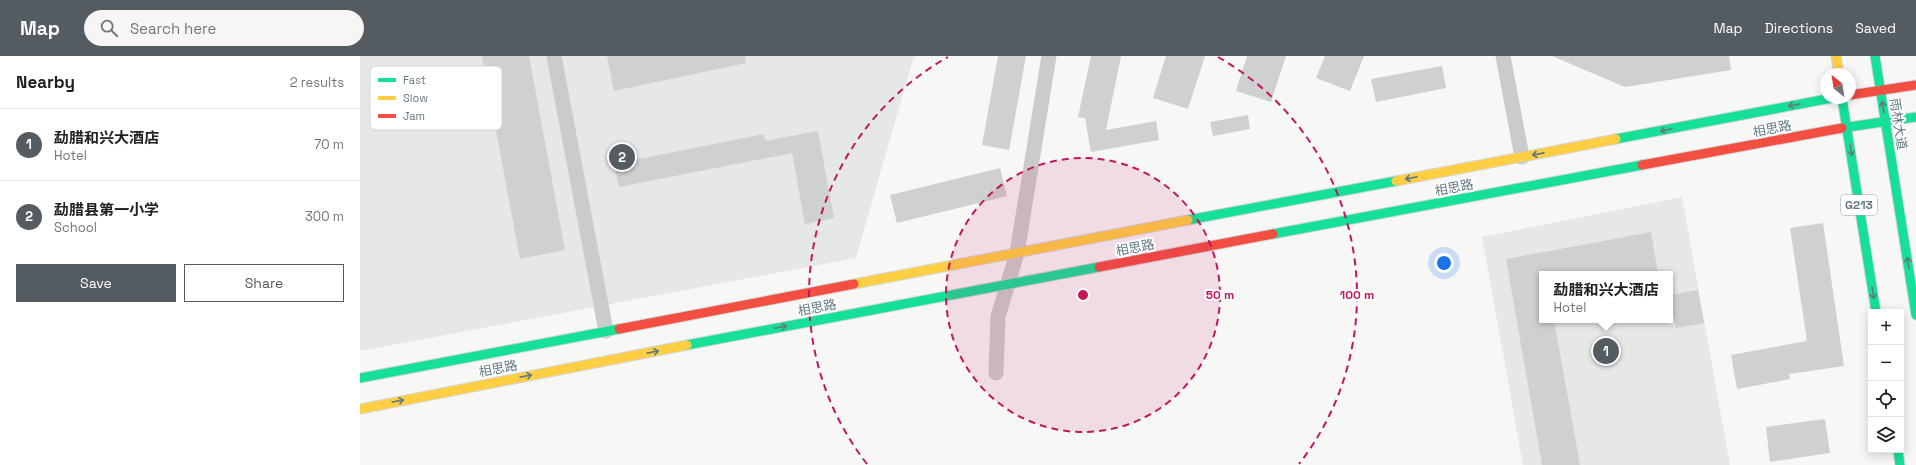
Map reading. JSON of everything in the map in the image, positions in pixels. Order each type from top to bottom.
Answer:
[{"type":"main road","points":[[1836,56],[1837,68]]},
{"type":"main road","name":"雨林大道","points":[[1875,56],[1916,315]]},
{"type":"main road","points":[[1856,94],[1916,85]]},
{"type":"main road","name":"相思路","points":[[360,378],[1820,100]]},
{"type":"main road","name":"G213","points":[[1843,104],[1876,309]]},
{"type":"main road","name":"相思路","points":[[360,409],[1008,284],[1885,121],[1916,117]]},
{"type":"main road","points":[[1898,453],[1900,465]]},
{"type":"street","points":[[554,56],[606,331]]},
{"type":"street","points":[[996,373],[998,317],[1016,253],[1049,56]]},
{"type":"street","points":[[1504,56],[1522,157]]},
{"type":"shaded area","points":[[360,56],[914,56],[856,258],[360,351]]},
{"type":"shaded area","points":[[1682,197],[1730,465],[1523,465],[1482,237]]},
{"type":"building","points":[[482,56],[529,56],[565,250],[520,259],[496,130],[502,130],[502,66],[484,66]]},
{"type":"building","points":[[607,56],[745,56],[746,63],[614,91]]},
{"type":"building","points":[[998,56],[1026,56],[1009,150],[982,145]]},
{"type":"building","points":[[1091,56],[1121,56],[1106,130],[1156,121],[1159,140],[1091,152],[1085,118],[1078,117]]},
{"type":"building","points":[[1166,56],[1205,56],[1188,109],[1153,98]]},
{"type":"building","points":[[1247,56],[1286,56],[1271,102],[1236,91]]},
{"type":"building","points":[[1325,56],[1364,56],[1350,91],[1316,78]]},
{"type":"building","points":[[1552,56],[1729,56],[1731,70],[1625,87]]},
{"type":"building","points":[[1442,66],[1446,88],[1376,102],[1371,79]]},
{"type":"building","points":[[1248,115],[1250,129],[1213,136],[1210,122]]},
{"type":"building","points":[[818,131],[834,218],[805,224],[792,153],[619,187],[614,164],[764,134],[765,141]]},
{"type":"building","points":[[1000,168],[1007,196],[897,223],[890,195]]},
{"type":"building","points":[[1823,223],[1844,366],[1789,374],[1790,379],[1737,389],[1731,355],[1807,341],[1790,228]]},
{"type":"building","points":[[1651,232],[1658,271],[1539,271],[1539,323],[1555,323],[1580,465],[1542,465],[1506,259]]},
{"type":"building","points":[[1698,290],[1704,323],[1676,328],[1673,312],[1673,294]]},
{"type":"building","points":[[1825,419],[1830,453],[1770,462],[1766,427]]},
{"type":"traffic: fast","points":[[1875,56],[1916,315]]},
{"type":"traffic: fast","points":[[1616,139],[1820,100]]},
{"type":"traffic: fast","points":[[1843,104],[1876,309]]},
{"type":"traffic: fast","points":[[1842,128],[1916,117]]},
{"type":"traffic: fast","points":[[1273,234],[1642,165]]},
{"type":"traffic: fast","points":[[1188,220],[1396,181]]},
{"type":"traffic: fast","points":[[687,345],[1099,267]]},
{"type":"traffic: fast","points":[[360,378],[619,329]]},
{"type":"traffic: fast","points":[[1898,453],[1900,465]]},
{"type":"traffic: slow","points":[[1836,56],[1838,68]]},
{"type":"traffic: slow","points":[[1396,181],[1616,139]]},
{"type":"traffic: slow","points":[[854,284],[1188,220]]},
{"type":"traffic: slow","points":[[360,409],[687,345]]},
{"type":"traffic: jam","points":[[1856,94],[1916,85]]},
{"type":"traffic: jam","points":[[1642,165],[1842,128]]},
{"type":"traffic: jam","points":[[1099,267],[1273,234]]},
{"type":"traffic: jam","points":[[619,329],[854,284]]},
{"type":"place","name":"勐腊县第一小学","points":[[622,157]]},
{"type":"place","name":"勐腊和兴大酒店","points":[[1606,351]]}]
